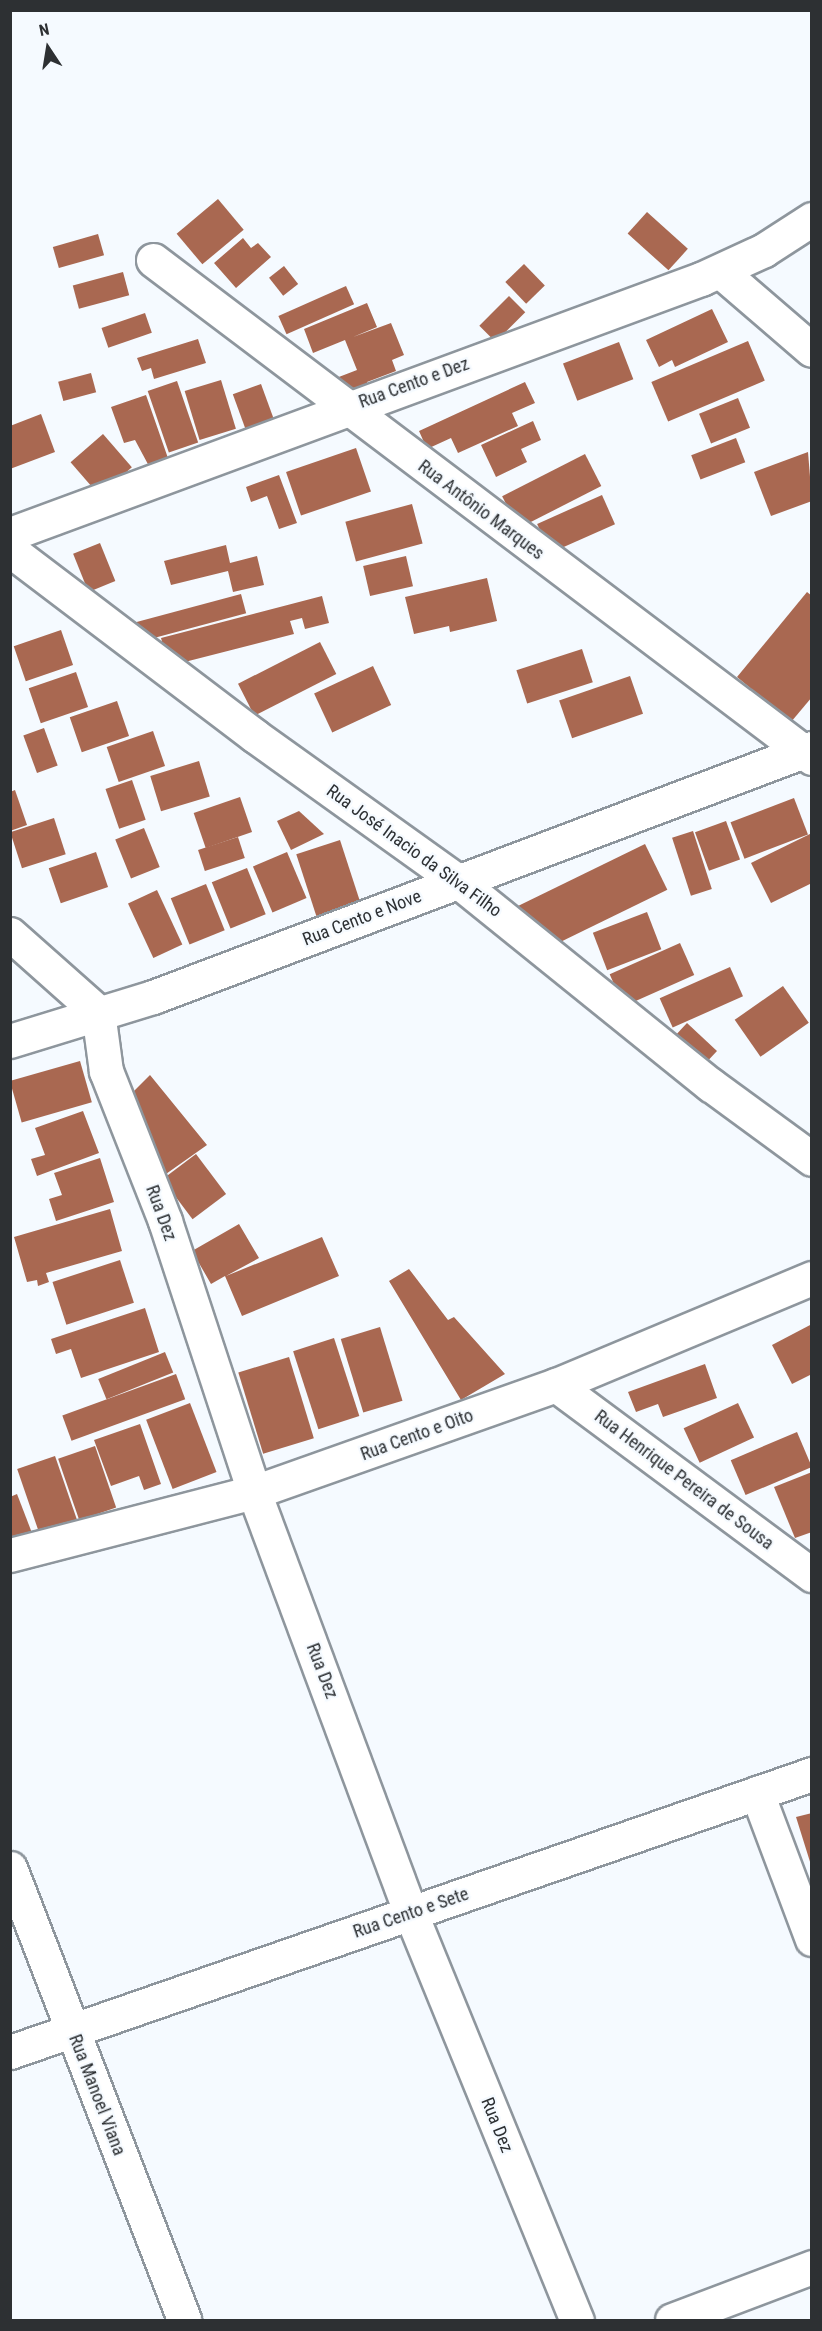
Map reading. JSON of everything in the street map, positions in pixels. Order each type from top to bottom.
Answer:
[{"type":"street","name":"Rua Cento e Dez","points":[[10,534],[720,271],[764,250],[812,219]]},
{"type":"street","name":"Rua Antônio Marques","points":[[153,260],[347,408],[809,752]]},
{"type":"street","points":[[720,271],[812,350]]},
{"type":"street","name":"Rua José Inacio da Silva Filho","points":[[10,550],[255,736],[459,882],[711,1085],[812,1160]]},
{"type":"street","name":"Rua Cento e Nove","points":[[10,1041],[98,1012],[153,997],[809,752]]},
{"type":"street","points":[[10,934],[98,1012]]},
{"type":"street","name":"Rua Dez","points":[[98,1012],[106,1071],[165,1221],[254,1492],[411,1914],[577,2320]]},
{"type":"street","name":"Rua Cento e Oito","points":[[10,1555],[254,1492],[556,1385],[812,1278]]},
{"type":"street","name":"Rua Henrique Pereira de Sousa","points":[[556,1385],[812,1575]]},
{"type":"street","name":"Rua Cento e Sete","points":[[10,2052],[812,1774]]},
{"type":"street","points":[[757,1792],[812,1940]]},
{"type":"street","name":"Rua Manoel Viana","points":[[10,1868],[184,2320]]},
{"type":"street","points":[[672,2320],[812,2267]]},
{"type":"building","points":[[218,199],[244,230],[202,264],[177,234]]},
{"type":"building","points":[[647,212],[688,249],[668,270],[628,234]]},
{"type":"building","points":[[98,234],[104,255],[59,268],[53,247]]},
{"type":"building","points":[[243,238],[251,248],[258,243],[271,257],[236,288],[214,263]]},
{"type":"building","points":[[524,264],[545,286],[526,304],[505,282]]},
{"type":"building","points":[[284,266],[298,284],[283,296],[269,278]]},
{"type":"building","points":[[123,272],[129,295],[79,309],[73,285]]},
{"type":"building","points":[[346,286],[354,304],[287,334],[278,316]]},
{"type":"building","points":[[509,296],[525,312],[496,342],[479,326]]},
{"type":"building","points":[[367,303],[377,327],[353,337],[391,323],[404,355],[392,360],[396,371],[367,382],[371,393],[349,402],[331,380],[357,370],[345,340],[313,353],[304,329]]},
{"type":"building","points":[[712,309],[728,342],[675,367],[672,360],[659,367],[646,340]]},
{"type":"building","points":[[145,313],[152,333],[108,348],[102,328]]},
{"type":"building","points":[[198,339],[206,363],[154,379],[151,368],[142,371],[137,358]]},
{"type":"building","points":[[748,341],[765,381],[668,422],[651,382]]},
{"type":"building","points":[[619,342],[633,379],[577,401],[563,364]]},
{"type":"building","points":[[91,373],[96,392],[63,401],[58,382]]},
{"type":"building","points":[[221,380],[236,429],[200,440],[185,391]]},
{"type":"building","points":[[177,381],[198,442],[169,453],[148,391]]},
{"type":"building","points":[[525,382],[535,403],[512,413],[518,426],[458,453],[451,438],[427,449],[419,431]]},
{"type":"building","points":[[261,384],[276,426],[248,437],[233,394]]},
{"type":"building","points":[[146,395],[169,461],[150,468],[135,440],[124,443],[111,407]]},
{"type":"building","points":[[738,398],[750,428],[711,443],[699,414]]},
{"type":"building","points":[[41,414],[55,452],[10,469],[10,426]]},
{"type":"building","points":[[533,421],[541,440],[521,449],[527,462],[496,477],[481,445]]},
{"type":"building","points":[[103,434],[132,467],[99,495],[71,462]]},
{"type":"building","points":[[736,438],[745,462],[701,479],[691,455]]},
{"type":"building","points":[[356,448],[371,491],[301,516],[286,472]]},
{"type":"building","points":[[808,452],[812,501],[771,516],[754,472]]},
{"type":"building","points":[[585,454],[601,486],[518,528],[502,496]]},
{"type":"building","points":[[279,475],[297,523],[279,529],[267,496],[251,502],[246,487]]},
{"type":"building","points":[[602,495],[615,524],[550,553],[537,524]]},
{"type":"building","points":[[412,504],[423,544],[356,561],[345,522]]},
{"type":"building","points":[[100,543],[115,581],[88,592],[73,554]]},
{"type":"building","points":[[226,545],[230,563],[257,556],[264,585],[233,592],[228,571],[171,585],[164,561]]},
{"type":"building","points":[[406,556],[413,586],[370,596],[363,566]]},
{"type":"building","points":[[487,578],[497,621],[450,632],[449,626],[414,634],[405,597]]},
{"type":"building","points":[[807,592],[812,596],[812,697],[791,722],[737,677]]},
{"type":"building","points":[[241,594],[246,613],[141,642],[136,622]]},
{"type":"building","points":[[322,596],[329,623],[305,629],[302,618],[290,621],[294,634],[169,666],[161,638]]},
{"type":"building","points":[[61,630],[73,665],[26,681],[14,646]]},
{"type":"building","points":[[320,642],[336,674],[254,716],[238,684]]},
{"type":"building","points":[[582,649],[593,682],[527,704],[516,670]]},
{"type":"building","points":[[373,666],[391,705],[332,732],[314,693]]},
{"type":"building","points":[[76,672],[88,707],[41,723],[29,688]]},
{"type":"building","points":[[630,676],[643,714],[572,738],[559,700]]},
{"type":"building","points":[[117,701],[129,736],[82,752],[70,717]]},
{"type":"building","points":[[44,728],[58,766],[37,773],[23,736]]},
{"type":"building","points":[[153,731],[165,766],[119,782],[107,747]]},
{"type":"building","points":[[199,761],[210,796],[161,811],[150,776]]},
{"type":"building","points":[[132,780],[146,820],[119,829],[106,789]]},
{"type":"building","points":[[15,790],[27,825],[10,831],[10,792]]},
{"type":"building","points":[[240,797],[252,832],[206,848],[194,813]]},
{"type":"building","points":[[794,798],[808,834],[744,859],[731,822]]},
{"type":"building","points":[[299,811],[324,834],[291,850],[277,821]]},
{"type":"building","points":[[54,818],[66,854],[22,868],[10,832]]},
{"type":"building","points":[[726,821],[740,860],[709,871],[695,832]]},
{"type":"building","points":[[144,828],[160,867],[131,879],[115,840]]},
{"type":"building","points":[[693,831],[712,889],[691,896],[672,838]]},
{"type":"building","points":[[812,833],[812,883],[771,903],[751,863]]},
{"type":"building","points":[[238,837],[245,858],[205,871],[198,850]]},
{"type":"building","points":[[340,840],[360,902],[316,916],[296,854]]},
{"type":"building","points":[[645,844],[667,890],[532,956],[509,910]]},
{"type":"building","points":[[96,852],[108,887],[61,903],[49,868]]},
{"type":"building","points":[[287,852],[307,898],[272,912],[253,866]]},
{"type":"building","points":[[247,868],[266,914],[230,929],[212,882]]},
{"type":"building","points":[[206,884],[225,930],[189,945],[171,898]]},
{"type":"building","points":[[157,890],[182,944],[153,958],[128,904]]},
{"type":"building","points":[[647,912],[661,949],[607,970],[593,933]]},
{"type":"building","points":[[680,943],[694,975],[624,1006],[610,974]]},
{"type":"building","points":[[730,967],[743,996],[673,1028],[660,998]]},
{"type":"building","points":[[783,986],[809,1023],[760,1057],[735,1020]]},
{"type":"building","points":[[687,1023],[717,1051],[699,1070],[669,1042]]},
{"type":"building","points":[[80,1061],[92,1102],[22,1122],[10,1081]]},
{"type":"building","points":[[150,1075],[207,1145],[156,1181],[149,1159],[156,1151],[140,1135],[131,1094]]},
{"type":"building","points":[[83,1111],[99,1153],[37,1176],[31,1159],[45,1155],[35,1128]]},
{"type":"building","points":[[196,1154],[226,1194],[193,1219],[162,1179]]},
{"type":"building","points":[[100,1158],[114,1202],[56,1221],[49,1199],[62,1195],[54,1173]]},
{"type":"building","points":[[110,1209],[122,1251],[46,1273],[49,1282],[38,1286],[37,1280],[27,1282],[14,1237]]},
{"type":"building","points":[[239,1224],[259,1258],[226,1276],[322,1237],[339,1276],[242,1316],[225,1276],[211,1284],[192,1251]]},
{"type":"building","points":[[120,1260],[134,1303],[66,1325],[52,1282]]},
{"type":"building","points":[[409,1269],[448,1320],[454,1317],[505,1374],[461,1400],[389,1281]]},
{"type":"building","points":[[145,1308],[159,1352],[81,1378],[71,1349],[56,1354],[51,1339]]},
{"type":"building","points":[[812,1324],[812,1374],[792,1384],[772,1345]]},
{"type":"building","points":[[380,1327],[403,1401],[363,1413],[341,1339]]},
{"type":"building","points":[[334,1338],[359,1416],[318,1429],[293,1351]]},
{"type":"building","points":[[165,1352],[173,1372],[106,1399],[98,1379]]},
{"type":"building","points":[[289,1357],[314,1438],[263,1454],[238,1372]]},
{"type":"building","points":[[705,1364],[717,1398],[663,1417],[658,1404],[636,1412],[628,1392]]},
{"type":"building","points":[[176,1374],[185,1399],[72,1441],[62,1415]]},
{"type":"building","points":[[190,1403],[217,1472],[173,1489],[146,1420]]},
{"type":"building","points":[[738,1403],[754,1437],[700,1463],[684,1428]]},
{"type":"building","points":[[140,1424],[161,1484],[144,1490],[139,1476],[111,1486],[94,1440]]},
{"type":"building","points":[[797,1432],[812,1467],[746,1495],[731,1460]]},
{"type":"building","points":[[95,1446],[116,1507],[79,1520],[58,1459]]},
{"type":"building","points":[[55,1456],[77,1520],[39,1533],[17,1469]]},
{"type":"building","points":[[812,1472],[812,1532],[795,1538],[774,1487]]},
{"type":"building","points":[[17,1494],[32,1533],[10,1542],[10,1497]]},
{"type":"building","points":[[812,1813],[812,1865],[811,1865],[796,1817]]}]
